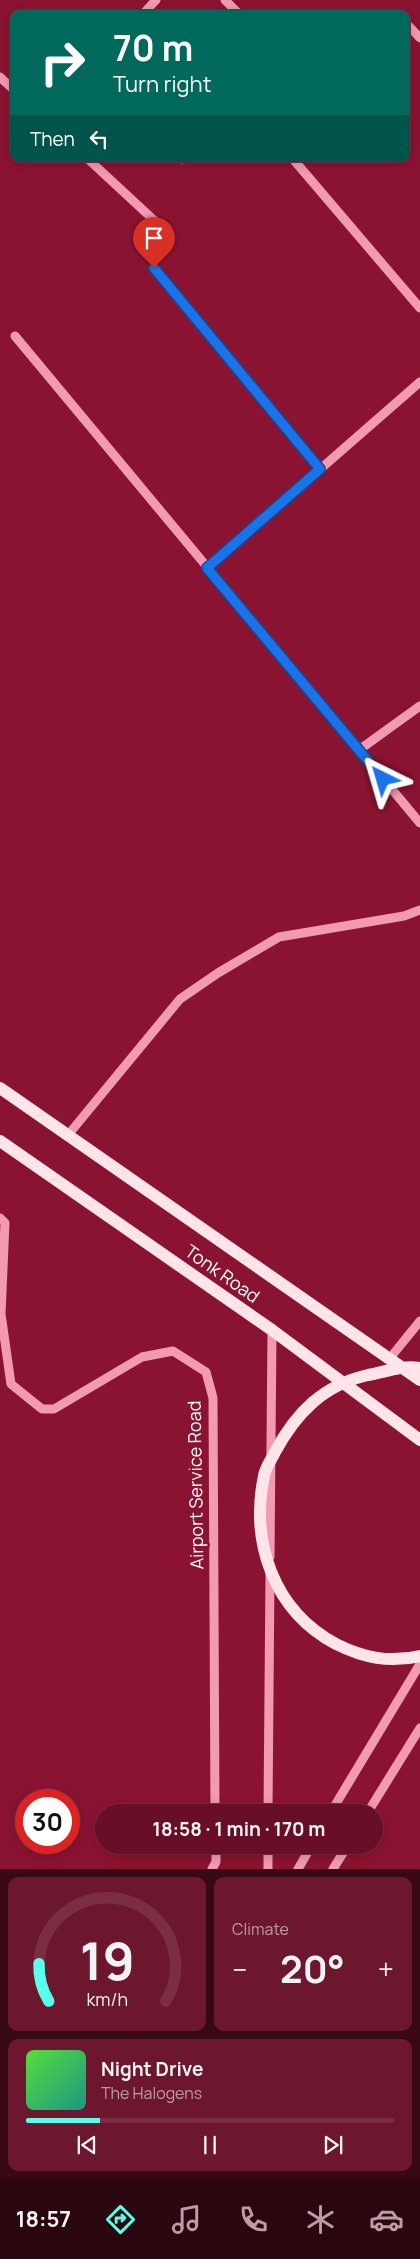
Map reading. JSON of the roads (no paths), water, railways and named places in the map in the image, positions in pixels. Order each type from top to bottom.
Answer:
[{"type":"main road","name":"Tonk Road","points":[[0,1088],[420,1380]]},
{"type":"main road","name":"Tonk Road","points":[[0,1141],[272,1330],[420,1440]]},
{"type":"main road","points":[[420,1368],[396,1368],[348,1380],[316,1399],[289,1427],[264,1474],[260,1513],[268,1569],[281,1592],[301,1620],[327,1639],[353,1652],[379,1660],[407,1659],[420,1656]]},
{"type":"street","points":[[147,10],[156,0]]},
{"type":"street","points":[[225,0],[235,10]]},
{"type":"street","points":[[410,27],[420,38]]},
{"type":"street","points":[[0,77],[10,86]]},
{"type":"street","points":[[91,162],[157,222]]},
{"type":"street","points":[[296,162],[420,308]]},
{"type":"street","points":[[154,268],[320,469]]},
{"type":"street","points":[[15,336],[420,823]]},
{"type":"street","points":[[207,568],[420,382]]},
{"type":"street","points":[[359,750],[420,706]]},
{"type":"street","points":[[68,1135],[180,999],[218,973],[279,937],[404,916],[420,910]]},
{"type":"street","name":"Airport Service Road","points":[[0,1218],[5,1223],[0,1314],[11,1384],[42,1409],[54,1409],[142,1357],[173,1351],[206,1372],[213,1398],[216,1804]]},
{"type":"street","points":[[390,1358],[420,1320]]},
{"type":"street","points":[[268,1804],[272,1330]]},
{"type":"street","points":[[337,1804],[420,1664]]},
{"type":"street","points":[[373,1804],[420,1728]]},
{"type":"street","points":[[212,1869],[216,1862],[216,1854]]},
{"type":"street","points":[[268,1854],[268,1869]]},
{"type":"street","points":[[298,1869],[307,1854]]},
{"type":"street","points":[[333,1869],[342,1854]]}]
